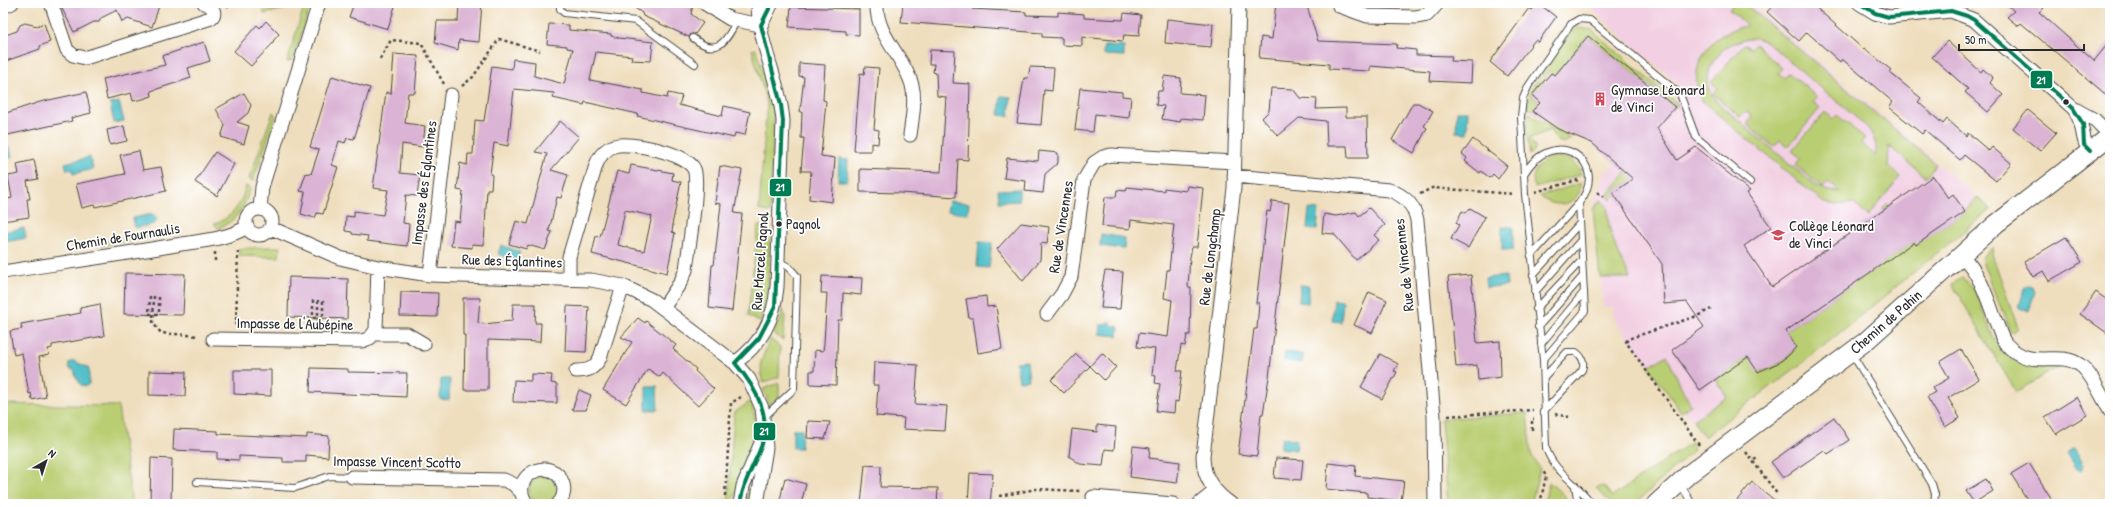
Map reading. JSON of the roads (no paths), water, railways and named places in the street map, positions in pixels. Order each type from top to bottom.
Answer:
[{"type":"main road","name":"Chemin de Pahin","points":[[1657,504],[1679,482],[1851,353],[2023,201],[2110,136]]},
{"type":"street","points":[[3,8],[12,3]]},
{"type":"street","points":[[51,3],[67,50],[73,55],[85,58],[211,18],[214,10],[204,3]]},
{"type":"street","points":[[260,209],[262,187],[319,3]]},
{"type":"street","points":[[704,3],[730,19],[761,24],[772,3]]},
{"type":"street","name":"Rue Marcel Pagnol","points":[[735,363],[745,356],[771,320],[775,307],[778,261],[783,121],[781,105],[761,24],[758,3]]},
{"type":"street","points":[[877,3],[877,10],[882,30],[912,85],[913,100],[910,135]]},
{"type":"street","name":"Rue de Longchamp","points":[[1231,504],[1214,490],[1205,474],[1202,456],[1234,176],[1239,3]]},
{"type":"street","points":[[1339,6],[1367,16],[1416,17],[1427,15],[1438,3]]},
{"type":"street","points":[[1859,3],[1875,13],[1889,17],[1951,11],[1967,16],[1974,20],[2073,108],[2095,120],[2110,136]]},
{"type":"street","name":"Impasse des Églantines","points":[[430,275],[451,94]]},
{"type":"street","points":[[2073,108],[2083,124],[2084,145],[2090,151]]},
{"type":"street","points":[[569,279],[569,257],[596,165],[601,156],[609,148],[620,145],[676,155],[691,165],[696,180],[686,270],[680,283],[664,307]]},
{"type":"street","name":"Rue de Vincennes","points":[[1047,314],[1062,294],[1071,277],[1084,180],[1094,163],[1103,157],[1111,155],[1234,162]]},
{"type":"street","name":"Rue de Vincennes","points":[[1234,176],[1389,190],[1408,201],[1414,209],[1418,220],[1434,418],[1435,504]]},
{"type":"street","points":[[260,209],[268,212],[271,217],[271,228],[262,235],[250,232],[247,227],[247,216],[251,211],[260,209]]},
{"type":"street","name":"Chemin de Fournaulis","points":[[3,272],[119,255],[213,238],[239,232],[247,227]]},
{"type":"street","name":"Rue des Églantines","points":[[271,228],[340,258],[378,267],[430,275],[591,280],[623,286],[642,294],[664,307],[735,363]]},
{"type":"street","points":[[1961,255],[1978,276],[2001,336],[2006,344],[2017,353],[2032,358],[2058,359],[2079,364],[2085,370],[2110,410]]},
{"type":"street","name":"Impasse de l'Aubépine","points":[[375,334],[378,267]]},
{"type":"street","points":[[576,371],[587,371],[595,366],[600,358],[623,286]]},
{"type":"street","name":"Impasse de l'Aubépine","points":[[213,339],[362,341],[375,334],[407,334],[420,340],[424,344]]},
{"type":"street","points":[[735,363],[748,379],[762,408],[766,448],[757,504]]},
{"type":"street","points":[[740,504],[743,486],[765,432]]},
{"type":"street","name":"Impasse Vincent Scotto","points":[[525,498],[525,479],[530,473],[537,470],[551,471],[557,475],[564,488],[563,495],[558,504]]},
{"type":"street","name":"Impasse Vincent Scotto","points":[[352,477],[504,480],[516,486],[525,498]]},
{"type":"street","points":[[1199,504],[1214,490]]},
{"type":"street","points":[[1093,497],[1173,504]]},
{"type":"lane","points":[[560,3],[560,9],[564,13],[636,21],[695,64]]},
{"type":"lane","points":[[1592,504],[1585,493],[1574,486],[1558,470],[1546,448],[1543,412],[1543,360],[1536,309],[1525,194],[1521,117],[1523,98],[1529,85],[1571,24],[1582,18],[1593,22],[1680,94],[1696,137],[1750,182]]},
{"type":"lane","points":[[693,38],[703,46],[712,47],[720,44],[728,38],[737,20]]},
{"type":"lane","points":[[1524,174],[1539,156],[1549,151],[1561,149],[1574,154],[1579,158],[1587,168],[1590,176],[1588,189],[1579,203],[1531,256]]},
{"type":"lane","points":[[1543,360],[1585,311],[1579,203]]},
{"type":"lane","points":[[1533,275],[1580,223]]},
{"type":"lane","points":[[1535,292],[1581,240]]},
{"type":"lane","points":[[1536,309],[1582,260]]},
{"type":"lane","points":[[763,418],[794,389],[797,276],[789,267],[778,261]]},
{"type":"lane","points":[[1538,326],[1583,276]]},
{"type":"lane","points":[[1541,344],[1584,292]]},
{"type":"lane","points":[[1543,412],[1582,370],[1584,363],[1582,358],[1576,352],[1567,352],[1544,377]]},
{"type":"lane","points":[[1851,353],[1932,484],[1935,494],[1934,504]]},
{"type":"lane","name":"Impasse Vincent Scotto","points":[[197,482],[295,488],[329,476],[352,477]]},
{"type":"lane","points":[[1679,482],[1692,504]]},
{"type":"lane","points":[[1574,486],[1578,504]]},
{"type":"water","points":[[1104,46],[1124,47],[1124,56],[1103,55]]},
{"type":"water","points":[[1001,96],[1011,97],[1009,116],[999,115]]},
{"type":"water","points":[[119,102],[124,121],[114,123],[110,104]]},
{"type":"water","points":[[1457,111],[1468,111],[1467,133],[1456,132]]},
{"type":"water","points":[[10,147],[12,157],[3,159],[3,149]]},
{"type":"water","points":[[90,157],[93,169],[73,174],[72,169],[67,170],[65,163]]},
{"type":"water","points":[[839,159],[848,160],[847,181],[838,181]]},
{"type":"water","points":[[1019,189],[1019,201],[999,202],[998,190]]},
{"type":"water","points":[[949,201],[969,203],[968,214],[947,211]]},
{"type":"water","points":[[1309,209],[1319,210],[1317,230],[1307,229]]},
{"type":"water","points":[[153,214],[157,219],[154,224],[135,228],[133,218]]},
{"type":"water","points":[[1502,227],[1513,227],[1513,250],[1502,250]]},
{"type":"water","points":[[24,228],[26,238],[5,242],[3,232]]},
{"type":"water","points":[[1101,234],[1125,238],[1124,249],[1100,246]]},
{"type":"water","points":[[979,242],[992,243],[989,268],[977,267]]},
{"type":"water","points":[[501,245],[520,252],[516,261],[498,254]]},
{"type":"water","points":[[1506,276],[1507,286],[1486,287],[1485,278]]},
{"type":"water","points":[[1300,285],[1309,286],[1308,303],[1299,302]]},
{"type":"water","points":[[2029,286],[2035,291],[2029,311],[2019,308],[2024,289]]},
{"type":"water","points":[[1334,300],[1343,301],[1341,322],[1332,321]]},
{"type":"water","points":[[1107,322],[1110,322],[1113,326],[1119,327],[1118,336],[1099,334],[1100,325],[1105,325]]},
{"type":"water","points":[[1285,352],[1303,354],[1302,363],[1284,361]]},
{"type":"water","points":[[74,361],[89,368],[89,384],[86,386],[81,385],[75,375],[75,371],[69,368],[69,363]]},
{"type":"water","points":[[1027,361],[1029,380],[1019,381],[1016,362]]},
{"type":"water","points":[[441,379],[450,379],[449,400],[440,399]]},
{"type":"water","points":[[646,386],[657,386],[658,410],[646,410]]},
{"type":"water","points":[[793,429],[802,429],[801,448],[793,448]]},
{"type":"water","points":[[1282,438],[1297,440],[1296,450],[1280,448]]},
{"type":"water","points":[[2074,448],[2084,464],[2081,470],[2076,469],[2066,453]]},
{"type":"place","name":"Gymnase Léonard de Vinci","points":[[1600,99]]},
{"type":"place","name":"Pagnol","points":[[779,224]]},
{"type":"place","name":"Collège Léonard de Vinci","points":[[1778,235]]}]
